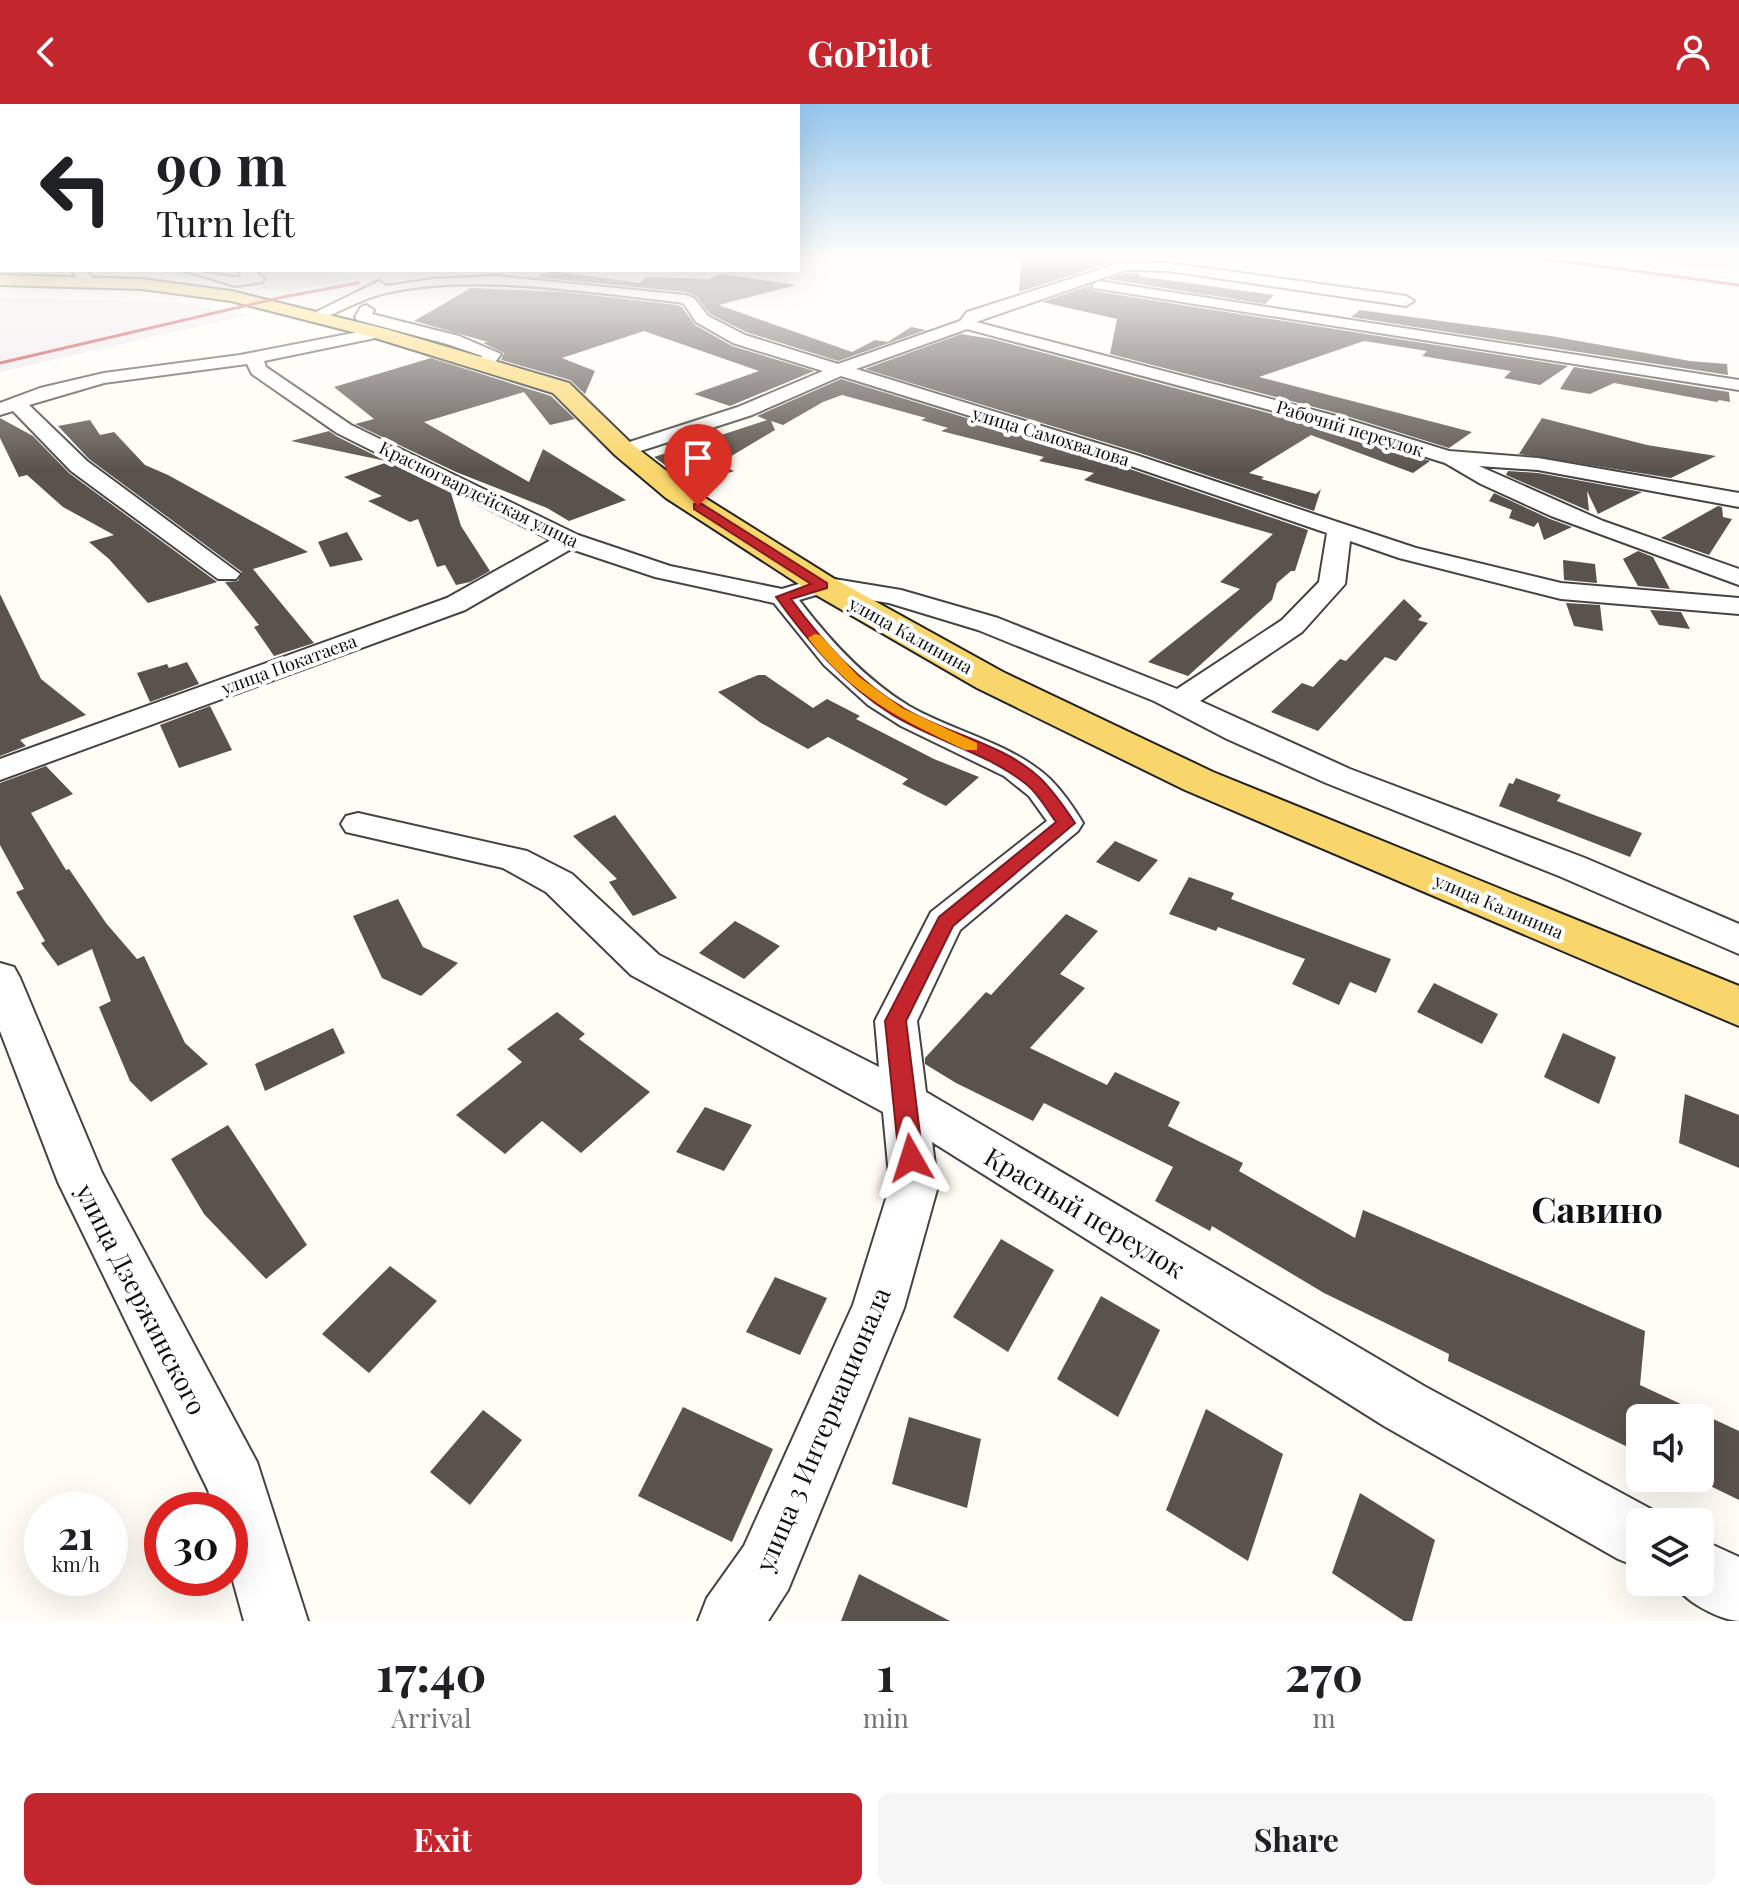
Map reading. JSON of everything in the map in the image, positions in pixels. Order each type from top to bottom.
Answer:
[{"type":"main road","name":"улица Калинина","points":[[360,328],[561,388],[624,450],[802,591],[1199,781],[1739,1007]]},
{"type":"street","points":[[405,328],[492,354],[485,364]]},
{"type":"street","name":"улица Самохвалова","points":[[718,328],[739,339],[839,372],[1129,459],[1408,553],[1561,591],[1739,606]]},
{"type":"street","points":[[624,450],[745,411],[853,364],[955,328]]},
{"type":"street","name":"Рабочий переулок","points":[[980,328],[1329,420],[1447,457],[1538,464],[1739,500]]},
{"type":"street","points":[[1383,328],[1739,385]]},
{"type":"street","points":[[8,406],[47,392],[104,378],[254,357],[379,333]]},
{"type":"street","name":"Красногвардейская улица","points":[[254,357],[258,370],[344,429],[569,540],[664,572],[802,591],[892,596],[988,624],[1178,702],[1338,776],[1572,867],[1739,940]]},
{"type":"street","points":[[8,406],[79,466],[227,574]]},
{"type":"street","points":[[1447,457],[1491,481],[1620,537],[1739,577]]},
{"type":"street","points":[[1178,702],[1292,626],[1332,584],[1339,530]]},
{"type":"street","name":"улица Покатаева","points":[[0,770],[456,604],[569,540]]},
{"type":"street","name":"улица 3 Интернационала","points":[[730,1621],[766,1568],[878,1308],[914,1186],[896,1021],[945,922],[1066,823],[1034,782],[997,757],[937,733],[896,711],[853,679],[807,630],[802,591]]},
{"type":"street","name":"Красный переулок","points":[[358,824],[514,859],[559,883],[645,965],[905,1102],[1404,1406],[1626,1529]]},
{"type":"street","name":"улица Дзержинского","points":[[0,978],[82,1182],[236,1483],[276,1621]]},
{"type":"street","points":[[1714,1578],[1739,1592]]},
{"type":"shaded area","points":[[0,328],[192,328],[0,372]]},
{"type":"building","points":[[438,328],[700,328],[732,346],[814,371],[730,406],[694,394],[759,371],[644,331],[562,358],[595,371],[585,394],[570,380],[501,360],[504,353],[483,343],[488,342]]},
{"type":"building","points":[[738,328],[784,328],[852,352],[875,340],[888,342],[910,328],[926,330],[838,361]]},
{"type":"building","points":[[1115,328],[1327,328],[1568,366],[1540,385],[1504,378],[1511,371],[1422,356],[1427,351],[1364,341],[1259,377],[1472,432],[1449,448],[1337,413],[1110,354]]},
{"type":"building","points":[[1421,328],[1491,328],[1551,336],[1690,361],[1727,364],[1728,375]]},
{"type":"building","points":[[961,334],[992,339],[1321,427],[1430,461],[1413,473],[1311,435],[1249,473],[1316,494],[1321,489],[1314,511],[1137,452],[865,369]]},
{"type":"building","points":[[431,358],[551,396],[575,419],[550,425],[524,392],[424,422],[529,482],[543,449],[626,500],[569,521],[547,508],[456,472],[355,424],[374,419],[334,387]]},
{"type":"building","points":[[1574,367],[1729,392],[1730,402],[1614,383],[1590,394],[1560,389]]},
{"type":"building","points":[[841,379],[1121,466],[1308,530],[1295,571],[1277,583],[1272,600],[1188,676],[1148,662],[1240,589],[1220,582],[1273,534],[1084,480],[1094,473],[1039,461],[1044,457],[941,431],[948,428],[921,420],[926,418],[842,395],[783,425],[771,421],[775,430],[718,464],[734,471],[693,485],[654,457],[767,420],[757,416]]},
{"type":"building","points":[[0,418],[33,436],[69,473],[217,582],[148,603],[109,559],[89,542],[114,535],[63,507],[27,475],[19,477],[0,438]]},
{"type":"building","points":[[1542,418],[1647,445],[1716,456],[1671,478],[1519,454]]},
{"type":"building","points":[[90,420],[100,435],[114,432],[145,465],[308,552],[253,569],[314,643],[274,656],[254,627],[259,625],[225,582],[238,581],[242,572],[89,459],[58,426]]},
{"type":"building","points":[[329,431],[336,436],[386,461],[291,441]]},
{"type":"building","points":[[388,462],[451,493],[461,526],[490,571],[470,582],[456,585],[445,565],[437,567],[418,519],[410,522],[368,501],[382,496],[344,477]]},
{"type":"building","points":[[1508,471],[1538,473],[1642,492],[1598,514],[1587,491],[1589,511],[1506,475]]},
{"type":"building","points":[[1494,493],[1572,527],[1544,540],[1538,522],[1534,527],[1509,518],[1512,510],[1489,501]]},
{"type":"building","points":[[1718,506],[1722,507],[1723,517],[1732,519],[1709,555],[1661,538]]},
{"type":"building","points":[[347,532],[363,560],[330,567],[318,542]]},
{"type":"building","points":[[1638,551],[1653,557],[1670,589],[1638,586],[1623,559]]},
{"type":"building","points":[[1563,560],[1595,564],[1597,583],[1564,580]]},
{"type":"building","points":[[0,594],[41,679],[86,715],[20,740],[26,746],[0,756]]},
{"type":"building","points":[[1404,599],[1422,616],[1418,620],[1428,623],[1396,661],[1385,657],[1318,731],[1271,712],[1302,683],[1313,687],[1340,659],[1346,661]]},
{"type":"building","points":[[1566,603],[1600,605],[1603,631],[1574,626]]},
{"type":"building","points":[[1650,610],[1681,612],[1690,629],[1659,625]]},
{"type":"building","points":[[187,662],[199,684],[150,702],[137,673]]},
{"type":"building","points":[[765,675],[813,708],[827,699],[860,716],[856,719],[934,759],[979,777],[946,806],[902,784],[908,779],[828,737],[808,749],[761,723],[718,692]]},
{"type":"building","points":[[210,706],[232,750],[179,768],[160,725]]},
{"type":"building","points":[[46,766],[73,794],[31,813],[66,870],[69,869],[106,923],[137,959],[144,956],[185,1043],[208,1064],[151,1102],[130,1081],[99,1007],[111,1001],[92,949],[58,966],[41,943],[45,941],[16,892],[24,889],[0,845],[0,783]]},
{"type":"building","points":[[1516,778],[1561,795],[1557,801],[1642,833],[1630,857],[1499,806],[1509,783],[1513,784]]},
{"type":"building","points":[[615,815],[677,898],[633,916],[609,882],[617,879],[573,836]]},
{"type":"building","points":[[1115,841],[1158,860],[1139,882],[1096,862]]},
{"type":"building","points":[[1189,877],[1234,893],[1231,899],[1391,959],[1376,993],[1350,982],[1339,1005],[1292,984],[1305,959],[1218,927],[1216,931],[1169,914]]},
{"type":"building","points":[[398,899],[423,947],[458,963],[421,996],[382,978],[353,916]]},
{"type":"building","points":[[1066,914],[1098,931],[1060,974],[1085,988],[1030,1048],[1107,1085],[1115,1072],[1180,1102],[1168,1126],[1243,1163],[1239,1171],[1355,1238],[1363,1210],[1645,1331],[1640,1385],[1681,1404],[1626,1404],[1626,1446],[1448,1361],[1449,1354],[1324,1293],[1212,1226],[1210,1231],[1155,1201],[1173,1167],[1044,1103],[1033,1121],[925,1064],[925,1058],[986,992],[991,995]]},
{"type":"building","points":[[735,921],[780,946],[744,979],[699,953]]},
{"type":"building","points":[[1434,983],[1498,1014],[1482,1044],[1417,1012]]},
{"type":"building","points":[[557,1012],[585,1034],[579,1039],[650,1092],[581,1153],[542,1121],[505,1154],[456,1115],[522,1062],[507,1049]]},
{"type":"building","points":[[333,1028],[345,1053],[265,1091],[255,1064]]},
{"type":"building","points":[[1563,1033],[1616,1057],[1599,1104],[1544,1077]]},
{"type":"building","points":[[1685,1094],[1739,1115],[1739,1168],[1679,1143]]},
{"type":"building","points":[[705,1107],[752,1125],[724,1171],[676,1152]]},
{"type":"building","points":[[228,1125],[307,1245],[266,1279],[204,1214],[171,1159]]},
{"type":"building","points":[[1001,1239],[1054,1270],[1008,1352],[953,1317]]},
{"type":"building","points":[[390,1266],[437,1301],[369,1373],[322,1334]]},
{"type":"building","points":[[775,1277],[827,1298],[800,1355],[746,1332]]},
{"type":"building","points":[[1101,1296],[1160,1330],[1118,1417],[1057,1379]]},
{"type":"building","points":[[683,1407],[773,1449],[732,1542],[638,1496]]},
{"type":"building","points":[[1206,1409],[1283,1454],[1248,1561],[1166,1510]]},
{"type":"building","points":[[483,1410],[522,1440],[470,1505],[430,1472]]},
{"type":"building","points":[[909,1417],[981,1439],[967,1508],[892,1484]]},
{"type":"building","points":[[1714,1419],[1739,1431],[1739,1500],[1714,1488]]},
{"type":"building","points":[[1360,1493],[1435,1540],[1412,1621],[1404,1621],[1332,1573]]},
{"type":"building","points":[[859,1574],[950,1621],[841,1621]]},
{"type":"railway","points":[[0,363],[151,328]]},
{"type":"slow traffic","points":[[815,638],[853,679],[896,711],[971,747]]},
{"type":"district","name":"Савино","points":[[1597,1208]]},
{"type":"route","points":[[698,506],[822,585],[783,597],[807,630],[853,679],[896,711],[937,733],[997,757],[1034,782],[1066,823],[945,922],[896,1021],[911,1158]]}]
